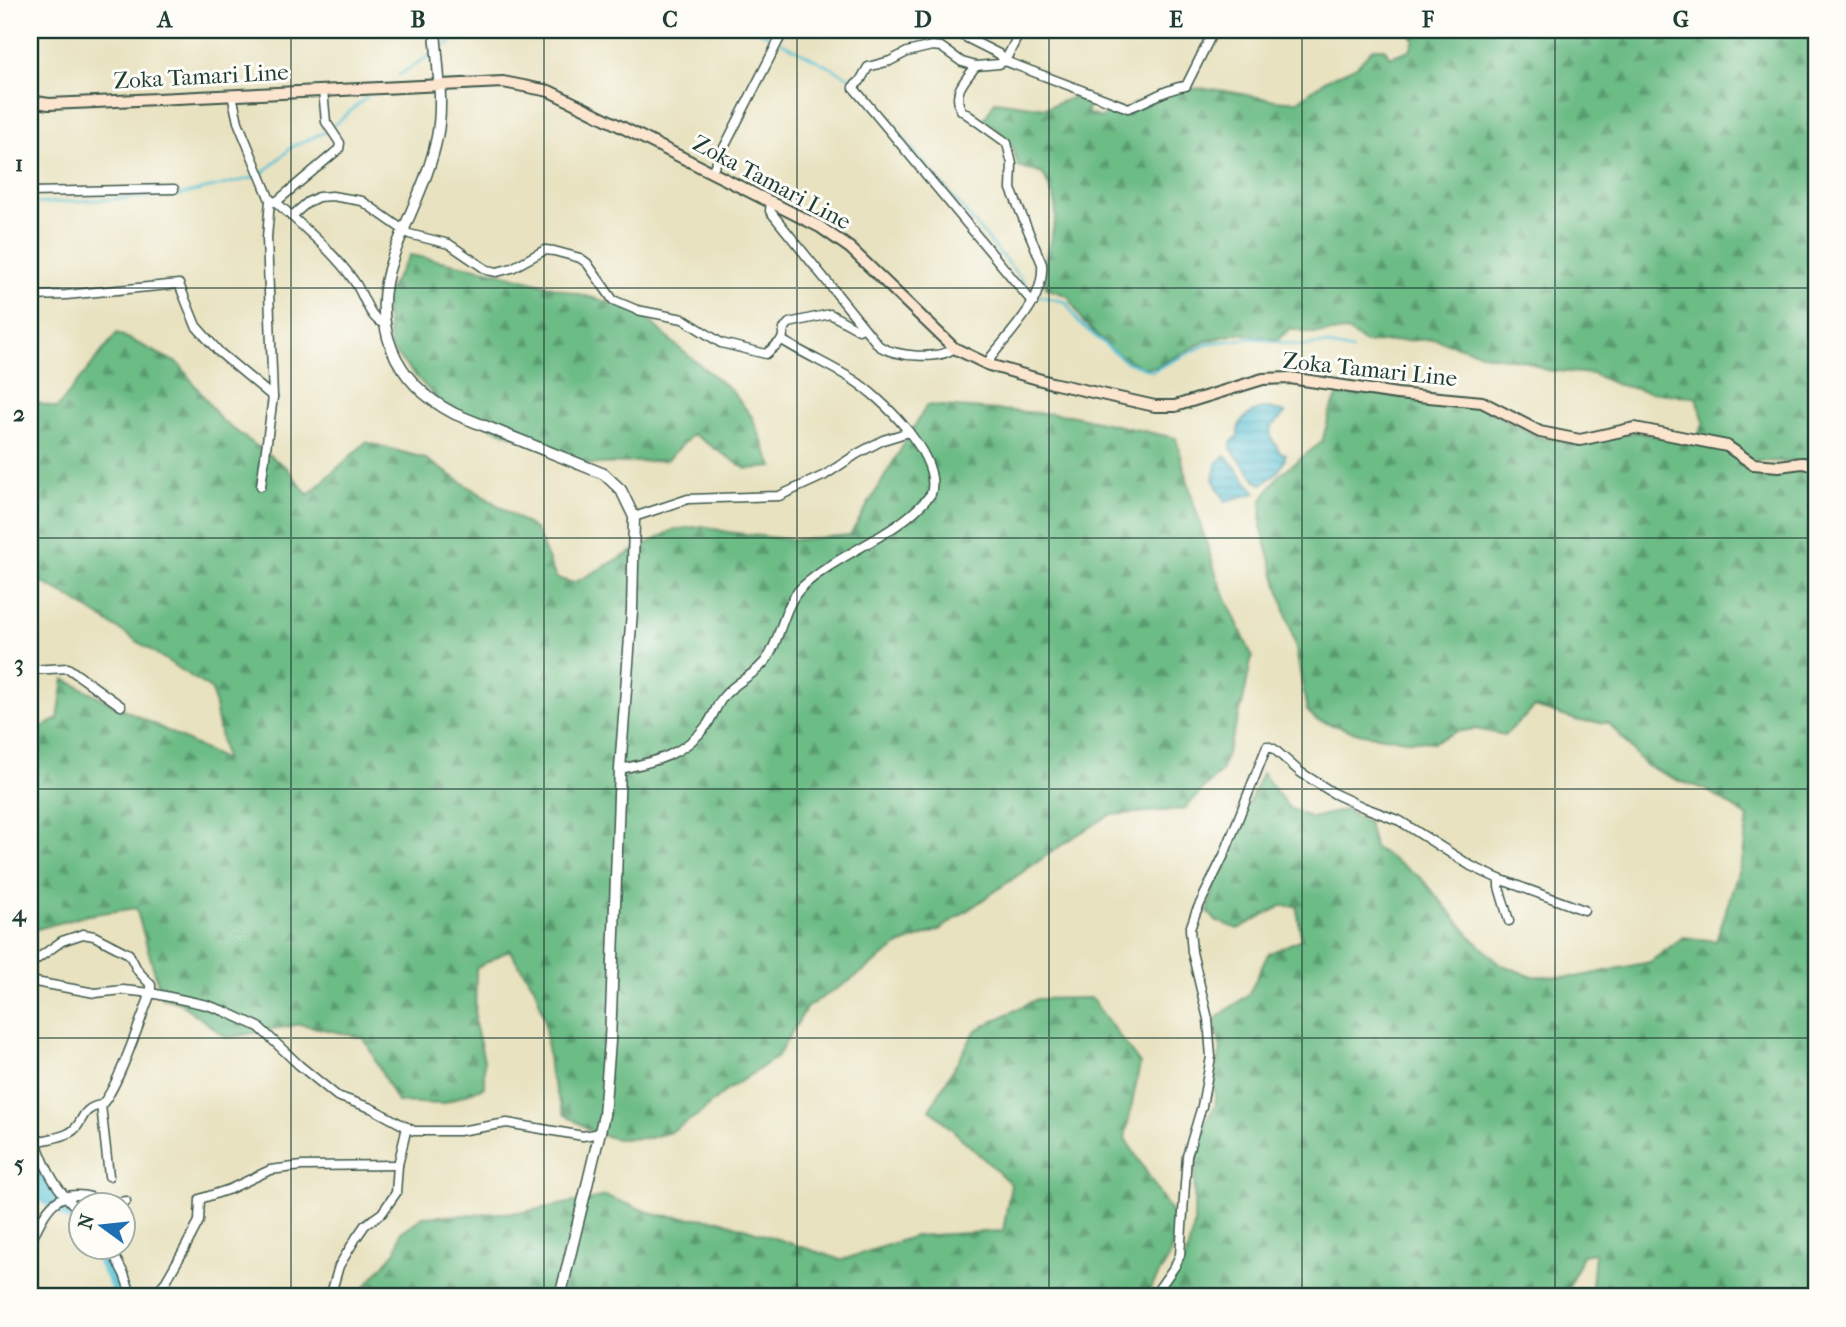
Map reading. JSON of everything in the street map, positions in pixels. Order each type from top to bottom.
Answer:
[{"type":"main road","name":"Zoka Tamari Line","points":[[30,102],[96,103],[438,83],[503,82],[549,91],[820,227],[850,248],[954,348],[989,365],[1052,383],[1155,406],[1175,406],[1263,379],[1290,378],[1397,394],[1482,402],[1539,432],[1580,440],[1635,428],[1727,446],[1753,464],[1779,466],[1802,463],[1816,466]]},
{"type":"street","points":[[435,30],[438,135],[386,283],[386,324],[396,359],[408,378],[428,398],[456,414],[604,474],[621,490],[634,517],[632,611],[620,769],[610,1041],[601,1133],[560,1297]]},
{"type":"street","points":[[711,173],[784,30]]},
{"type":"street","points":[[951,30],[999,54],[1005,61],[1128,108],[1150,101],[1165,91],[1186,86],[1214,30]]},
{"type":"street","points":[[1005,61],[1021,30]]},
{"type":"street","points":[[1005,61],[976,66],[962,62],[941,47],[919,48],[869,67],[853,88],[1033,303]]},
{"type":"street","points":[[976,66],[962,83],[957,102],[961,110],[1007,143],[1012,164],[1011,189],[1042,264],[1040,286],[1033,303],[991,357],[989,365]]},
{"type":"street","points":[[261,486],[273,397],[267,238],[273,201],[339,149],[340,143],[326,122],[323,90]]},
{"type":"street","points":[[232,95],[237,122],[273,201],[327,248],[353,278],[376,320],[386,324]]},
{"type":"street","points":[[30,192],[174,189]]},
{"type":"street","points":[[292,216],[318,197],[347,197],[362,201],[403,230],[449,244],[487,270],[497,272],[512,268],[545,250],[580,258],[587,263],[613,300],[637,310],[683,319],[721,343],[766,354],[782,340],[783,329],[789,323],[830,314],[854,329],[862,328]]},
{"type":"street","points":[[771,201],[769,211],[878,346],[889,353],[903,356],[948,353],[954,348]]},
{"type":"street","points":[[30,296],[179,284],[196,326],[219,352],[273,397]]},
{"type":"street","points":[[620,769],[660,761],[679,752],[692,741],[707,725],[724,696],[761,667],[769,657],[793,599],[800,589],[908,518],[931,494],[932,477],[923,454],[909,432],[885,406],[853,380],[782,340]]},
{"type":"street","points":[[634,517],[688,499],[779,496],[825,475],[883,440],[909,432]]},
{"type":"street","points":[[30,670],[68,668],[121,706]]},
{"type":"street","points":[[1153,1297],[1180,1255],[1187,1156],[1202,1106],[1211,1057],[1208,1019],[1192,952],[1190,929],[1224,855],[1267,746],[1300,772],[1335,794],[1400,821],[1462,861],[1499,879],[1584,910]]},
{"type":"street","points":[[1499,879],[1509,921]]},
{"type":"street","points":[[30,964],[62,941],[83,934],[94,936],[129,954],[138,971],[151,985],[151,993],[109,1098],[83,1113],[69,1134],[36,1142]]},
{"type":"street","points":[[30,981],[95,993],[123,990],[151,993],[207,1005],[247,1020],[259,1027],[337,1096],[371,1108],[414,1132],[459,1131],[507,1123],[583,1136],[601,1133]]},
{"type":"street","points":[[101,1105],[109,1176]]},
{"type":"street","points":[[30,1121],[47,1171],[66,1199]]},
{"type":"street","points":[[330,1297],[339,1266],[356,1238],[365,1226],[382,1213],[396,1193],[398,1165],[407,1127]]},
{"type":"street","points":[[146,1297],[154,1295],[166,1281],[185,1248],[199,1221],[200,1199],[230,1189],[270,1170],[302,1166],[398,1165]]},
{"type":"street","points":[[30,1243],[47,1209],[66,1196]]},
{"type":"street","points":[[117,1260],[132,1297]]},
{"type":"green space","points":[[1409,30],[1816,30],[1816,462],[1754,461],[1697,438],[1704,422],[1696,397],[1650,392],[1615,384],[1593,374],[1546,370],[1526,361],[1491,356],[1434,339],[1365,343],[1348,331],[1312,333],[1290,328],[1278,340],[1239,333],[1206,341],[1156,367],[1141,367],[1115,353],[1083,322],[1068,296],[1046,288],[1045,261],[1056,218],[1055,200],[1043,174],[1018,166],[1007,139],[984,120],[995,101],[1045,108],[1076,96],[1088,102],[1087,113],[1100,118],[1116,108],[1144,106],[1169,94],[1188,89],[1216,89],[1298,101],[1326,80],[1357,66],[1373,48],[1384,48],[1390,57],[1410,50],[1414,40]]},
{"type":"green space","points":[[410,255],[497,272],[637,310],[731,390],[752,417],[773,467],[746,469],[693,434],[667,460],[584,465],[445,408],[391,349],[384,297]]},
{"type":"green space","points":[[117,333],[179,364],[222,421],[287,468],[308,495],[366,442],[424,458],[536,530],[556,578],[574,583],[673,530],[703,526],[727,532],[794,540],[850,535],[927,405],[1069,415],[1176,438],[1218,580],[1252,656],[1242,706],[1221,771],[1184,809],[1110,815],[1072,838],[939,930],[899,945],[851,980],[807,1007],[777,1057],[723,1093],[698,1115],[670,1132],[649,1138],[617,1139],[595,1133],[564,1114],[550,1074],[544,1017],[535,988],[509,950],[476,968],[475,1024],[484,1060],[484,1087],[442,1104],[397,1102],[364,1038],[300,1024],[227,1038],[180,1003],[162,998],[136,908],[88,915],[30,931],[30,724],[38,729],[58,719],[64,679],[225,760],[212,690],[66,595],[30,576],[30,401],[57,408]]},
{"type":"green space","points":[[1340,392],[1481,406],[1538,437],[1580,444],[1635,432],[1725,450],[1751,469],[1816,470],[1816,1297],[1591,1297],[1595,1253],[1582,1255],[1565,1297],[1159,1297],[1186,1257],[1194,1226],[1195,1164],[1201,1128],[1216,1105],[1214,1082],[1221,1049],[1214,1020],[1249,994],[1268,954],[1301,939],[1297,906],[1281,906],[1238,929],[1216,921],[1208,912],[1216,879],[1262,773],[1289,808],[1312,818],[1345,810],[1368,823],[1374,847],[1421,878],[1473,939],[1500,964],[1530,976],[1576,977],[1650,962],[1683,937],[1716,941],[1743,857],[1748,817],[1705,789],[1679,781],[1645,765],[1609,723],[1579,721],[1535,707],[1505,735],[1475,729],[1455,732],[1434,742],[1362,734],[1317,720],[1307,711],[1295,644],[1261,527],[1262,500],[1279,475],[1322,442],[1331,409]]},
{"type":"green space","points":[[1091,998],[1140,1064],[1125,1138],[1178,1223],[1169,1258],[1145,1297],[364,1297],[360,1293],[396,1251],[401,1232],[423,1217],[523,1212],[606,1196],[657,1215],[719,1220],[842,1260],[915,1236],[1003,1231],[1011,1184],[930,1109],[976,1030],[1037,999]]},
{"type":"water","points":[[1269,408],[1285,413],[1270,429],[1271,438],[1280,452],[1285,454],[1285,459],[1278,471],[1263,484],[1257,482],[1231,449],[1231,443],[1238,436],[1243,419],[1258,410]]},
{"type":"water","points":[[1225,456],[1256,493],[1225,501],[1213,479],[1217,462]]},
{"type":"waterway","points":[[438,50],[471,30]]},
{"type":"waterway","points":[[757,30],[775,39]]},
{"type":"waterway","points":[[781,42],[855,80],[1033,293]]},
{"type":"waterway","points":[[399,75],[432,54]]},
{"type":"waterway","points":[[30,204],[180,195],[256,177],[292,147],[327,131],[367,97]]},
{"type":"waterway","points":[[1039,296],[1066,302],[1079,323],[1126,362],[1152,371],[1210,343],[1253,338],[1303,346],[1325,344],[1352,350]]},
{"type":"waterway","points":[[30,1165],[46,1196],[66,1210]]},
{"type":"waterway","points":[[104,1260],[121,1297]]}]
